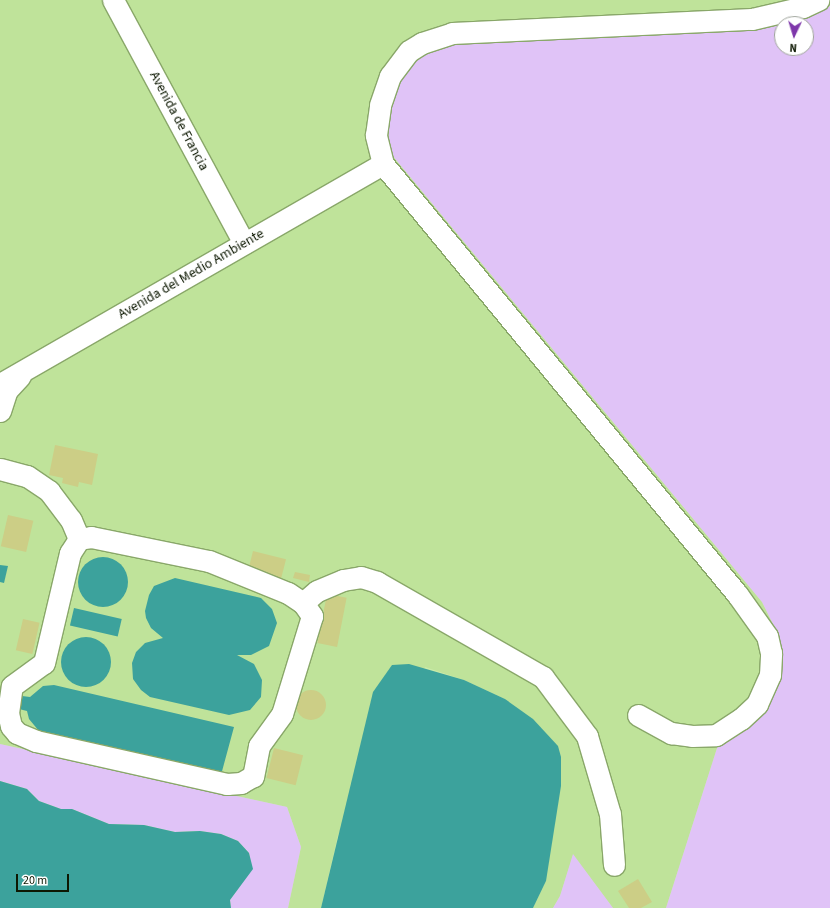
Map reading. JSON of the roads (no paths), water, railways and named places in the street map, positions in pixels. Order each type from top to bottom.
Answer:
[{"type":"street","name":"Avenida de Francia","points":[[113,0],[244,243]]},
{"type":"street","points":[[638,715],[672,733],[692,736],[716,735],[741,719],[757,704],[770,675],[771,653],[766,636],[737,594],[383,164],[376,135],[377,120],[385,87],[390,76],[410,51],[437,37],[475,30],[752,19],[803,8],[818,0]]},
{"type":"street","name":"Avenida del Medio Ambiente","points":[[0,384],[383,164]]},
{"type":"street","points":[[0,411],[7,390],[23,372]]},
{"type":"street","points":[[0,469],[28,476],[49,491],[71,520],[79,539]]},
{"type":"street","points":[[91,537],[209,561],[288,593],[303,603],[312,616],[282,714],[259,746],[253,776],[241,783],[227,784],[36,741],[17,733],[11,726],[4,712],[12,686],[44,663],[70,553],[79,539],[91,537]]},
{"type":"street","points":[[303,603],[318,591],[343,580],[361,577],[376,582],[543,677],[587,736],[610,814],[614,865]]},
{"type":"water","points":[[103,557],[113,559],[121,564],[126,572],[128,582],[126,592],[121,600],[113,605],[103,607],[93,605],[85,600],[80,592],[78,582],[80,572],[85,564],[93,559]]},
{"type":"water","points":[[0,565],[8,566],[4,583],[0,582]]},
{"type":"water","points":[[175,578],[261,598],[272,609],[277,623],[269,646],[251,655],[237,655],[254,664],[262,680],[261,697],[250,710],[229,715],[150,697],[141,690],[133,679],[132,663],[136,652],[145,643],[163,638],[151,628],[146,618],[145,611],[149,595],[154,586]]},
{"type":"water","points":[[74,608],[122,619],[118,637],[70,626]]},
{"type":"water","points":[[86,637],[96,639],[104,644],[109,652],[111,662],[109,672],[104,680],[96,685],[86,687],[76,685],[68,680],[63,672],[61,662],[63,652],[68,644],[76,639]]},
{"type":"water","points":[[409,664],[464,680],[505,699],[533,719],[558,746],[561,757],[561,786],[546,881],[533,908],[321,908],[373,692],[392,665]]},
{"type":"water","points":[[54,685],[234,727],[221,775],[39,731],[29,719],[27,711],[19,709],[22,696],[30,697],[43,686]]},
{"type":"water","points":[[0,781],[27,789],[39,801],[61,809],[72,809],[109,824],[144,825],[175,832],[200,831],[221,834],[238,841],[249,853],[253,869],[230,900],[231,908],[0,908]]}]
